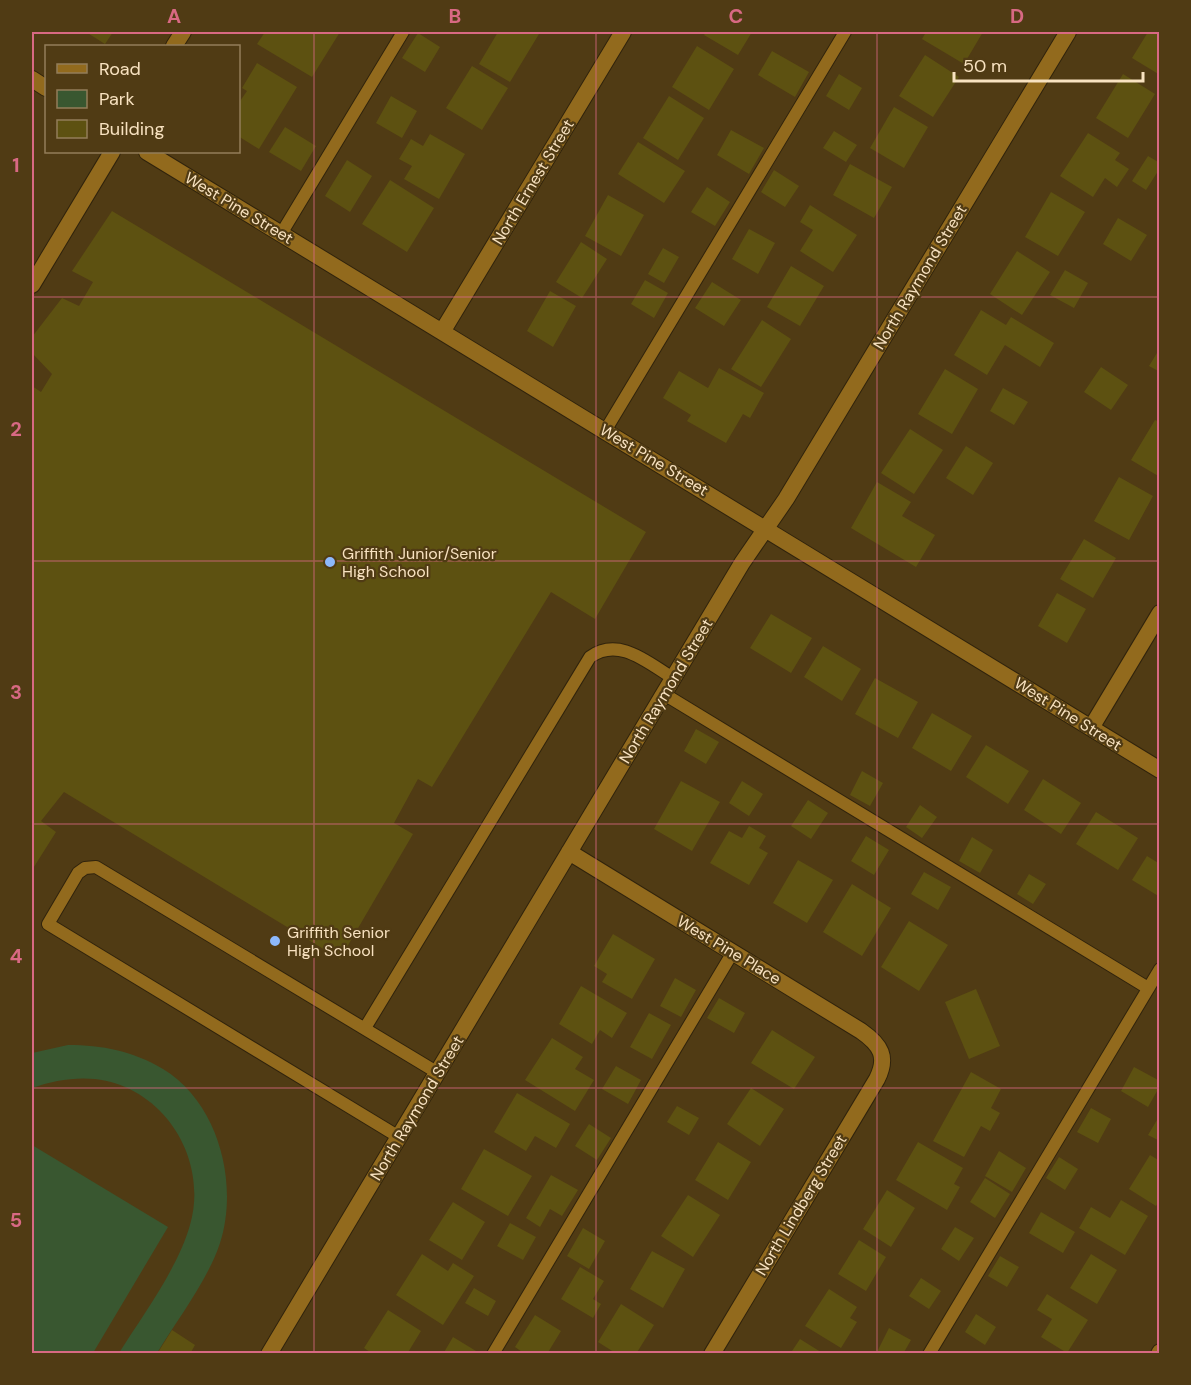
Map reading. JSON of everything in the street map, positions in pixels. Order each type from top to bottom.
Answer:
[{"type":"street","points":[[175,45],[183,32]]},
{"type":"street","name":"North Ernest Street","points":[[442,332],[623,32]]},
{"type":"street","name":"North Raymond Street","points":[[269,1353],[664,694],[765,528],[786,499],[1068,32]]},
{"type":"street","points":[[32,79],[45,87]]},
{"type":"street","points":[[32,285],[111,153]]},
{"type":"street","name":"West Pine Street","points":[[149,153],[1160,770]]},
{"type":"street","points":[[1091,728],[1160,613]]},
{"type":"street","name":"West Pine Place","points":[[569,852],[867,1035],[880,1047],[883,1055]]},
{"type":"street","name":"North Lindberg Street","points":[[712,1353],[877,1080],[884,1062],[883,1055]]},
{"type":"lane","points":[[281,234],[403,32]]},
{"type":"lane","points":[[605,431],[845,32]]},
{"type":"lane","points":[[364,1028],[590,657],[598,651],[618,649],[635,655],[674,678]]},
{"type":"lane","points":[[664,694],[1148,988]]},
{"type":"lane","points":[[399,1137],[48,924],[78,873],[85,868],[96,867],[438,1073]]},
{"type":"lane","points":[[493,1353],[733,952]]},
{"type":"lane","points":[[929,1353],[1160,969]]},
{"type":"green space","points":[[68,1045],[93,1046],[129,1053],[163,1069],[182,1084],[198,1102],[211,1123],[220,1147],[227,1196],[220,1243],[200,1285],[157,1353],[119,1353],[177,1258],[190,1225],[194,1200],[193,1175],[176,1130],[160,1111],[142,1096],[120,1085],[95,1079],[71,1079],[32,1088],[32,1053]]},
{"type":"green space","points":[[32,1145],[168,1227],[93,1353],[32,1353]]},
{"type":"building","points":[[86,32],[113,32],[105,44]]},
{"type":"building","points":[[265,32],[340,32],[312,77],[257,44]]},
{"type":"building","points":[[498,32],[539,34],[510,82],[479,64]]},
{"type":"building","points":[[706,32],[752,32],[738,55],[704,35]]},
{"type":"building","points":[[926,32],[983,32],[964,64],[922,39]]},
{"type":"building","points":[[1148,32],[1160,32],[1160,75],[1132,58]]},
{"type":"building","points":[[418,33],[440,47],[425,72],[402,58]]},
{"type":"building","points":[[697,46],[734,69],[709,110],[672,87]]},
{"type":"building","points":[[772,51],[809,72],[795,97],[758,75]]},
{"type":"building","points":[[925,55],[959,77],[933,117],[899,96]]},
{"type":"building","points":[[257,63],[297,87],[259,149],[240,137],[240,101],[247,91],[242,88]]},
{"type":"building","points":[[472,66],[508,88],[482,130],[446,108]]},
{"type":"building","points":[[839,74],[862,88],[849,110],[826,96]]},
{"type":"building","points":[[1123,74],[1155,94],[1128,138],[1096,118]]},
{"type":"building","points":[[391,96],[417,111],[402,138],[376,123]]},
{"type":"building","points":[[669,96],[704,118],[678,160],[643,138]]},
{"type":"building","points":[[894,107],[928,127],[904,168],[870,148]]},
{"type":"building","points":[[285,127],[316,146],[301,171],[269,152]]},
{"type":"building","points":[[731,130],[764,148],[749,174],[717,155]]},
{"type":"building","points":[[834,131],[857,145],[846,162],[823,148]]},
{"type":"building","points":[[1088,133],[1120,153],[1115,160],[1129,169],[1117,187],[1105,178],[1093,197],[1060,176]]},
{"type":"building","points":[[430,134],[465,154],[439,199],[404,179],[412,166],[399,159],[411,139],[423,146]]},
{"type":"building","points":[[638,142],[685,171],[664,203],[618,174]]},
{"type":"building","points":[[1148,156],[1160,163],[1160,168],[1146,190],[1132,181]]},
{"type":"building","points":[[347,160],[372,176],[350,212],[325,196]]},
{"type":"building","points":[[850,164],[892,187],[874,218],[833,195]]},
{"type":"building","points":[[774,170],[799,186],[785,207],[761,192]]},
{"type":"building","points":[[390,180],[434,208],[407,252],[362,224]]},
{"type":"building","points":[[707,187],[730,202],[715,226],[691,212]]},
{"type":"building","points":[[1051,192],[1085,212],[1058,256],[1025,237]]},
{"type":"building","points":[[608,195],[644,215],[621,256],[585,236]]},
{"type":"building","points":[[810,205],[857,235],[833,272],[800,251],[813,230],[800,222]]},
{"type":"building","name":"Griffith Junior/Senior High School","points":[[112,211],[646,532],[595,619],[551,592],[432,787],[418,779],[394,823],[413,834],[340,959],[64,792],[41,821],[56,832],[32,870],[32,386],[41,392],[52,374],[32,353],[32,337],[62,298],[79,306],[93,282],[72,271]]},
{"type":"building","points":[[1118,218],[1147,235],[1131,261],[1103,244]]},
{"type":"building","points":[[749,229],[775,243],[758,274],[732,259]]},
{"type":"building","points":[[581,242],[607,259],[582,298],[556,282]]},
{"type":"building","points":[[663,248],[679,257],[664,283],[648,274]]},
{"type":"building","points":[[1017,251],[1050,272],[1022,315],[990,294]]},
{"type":"building","points":[[791,266],[824,286],[800,326],[767,307]]},
{"type":"building","points":[[1065,270],[1088,283],[1074,308],[1050,295]]},
{"type":"building","points":[[645,280],[668,293],[654,318],[631,304]]},
{"type":"building","points":[[712,282],[741,300],[724,326],[695,308]]},
{"type":"building","points":[[550,291],[576,306],[553,347],[527,331]]},
{"type":"building","points":[[981,310],[1006,325],[1011,317],[1054,343],[1040,367],[1005,345],[987,375],[954,355]]},
{"type":"building","points":[[762,320],[791,339],[761,387],[731,369]]},
{"type":"building","points":[[1160,348],[1160,372],[1149,366]]},
{"type":"building","points":[[1101,367],[1128,385],[1111,410],[1084,392]]},
{"type":"building","points":[[719,368],[764,393],[750,418],[743,414],[726,443],[687,421],[691,415],[663,398],[679,371],[708,388]]},
{"type":"building","points":[[945,369],[978,389],[952,434],[918,414]]},
{"type":"building","points":[[1003,388],[1028,402],[1014,425],[990,411]]},
{"type":"building","points":[[1155,420],[1160,422],[1160,477],[1131,460]]},
{"type":"building","points":[[910,429],[943,450],[914,494],[881,473]]},
{"type":"building","points":[[966,446],[993,463],[973,495],[946,478]]},
{"type":"building","points":[[1119,477],[1153,496],[1129,540],[1094,521]]},
{"type":"building","points":[[877,482],[911,502],[902,516],[935,535],[916,567],[851,528]]},
{"type":"building","points":[[1084,539],[1116,558],[1093,598],[1060,579]]},
{"type":"building","points":[[1057,593],[1086,609],[1067,643],[1038,626]]},
{"type":"building","points":[[771,614],[812,638],[791,673],[750,648]]},
{"type":"building","points":[[823,646],[861,669],[842,701],[804,677]]},
{"type":"building","points":[[875,678],[918,702],[898,738],[855,714]]},
{"type":"building","points":[[932,713],[972,736],[951,771],[912,748]]},
{"type":"building","points":[[696,729],[719,742],[706,764],[684,751]]},
{"type":"building","points":[[986,745],[1029,771],[1008,804],[966,777]]},
{"type":"building","points":[[862,771],[883,783],[870,806],[850,795]]},
{"type":"building","points":[[1043,779],[1081,803],[1061,834],[1024,810]]},
{"type":"building","points":[[681,781],[720,802],[692,851],[654,829]]},
{"type":"building","points":[[742,781],[763,794],[749,816],[729,803]]},
{"type":"building","points":[[808,800],[828,813],[811,839],[791,826]]},
{"type":"building","points":[[920,805],[937,817],[922,838],[906,827]]},
{"type":"building","points":[[1096,812],[1138,838],[1118,870],[1076,844]]},
{"type":"building","points":[[749,826],[766,836],[759,848],[768,853],[749,885],[710,863],[729,831],[742,838]]},
{"type":"building","points":[[866,836],[889,850],[874,875],[851,861]]},
{"type":"building","points":[[972,837],[993,850],[980,873],[959,861]]},
{"type":"building","points":[[1147,856],[1160,864],[1160,897],[1132,880]]},
{"type":"building","points":[[798,860],[833,880],[807,923],[773,903]]},
{"type":"building","points":[[924,872],[951,887],[938,910],[911,894]]},
{"type":"building","points":[[1029,874],[1046,884],[1033,904],[1017,894]]},
{"type":"building","points":[[852,884],[891,908],[862,956],[823,932]]},
{"type":"building","points":[[909,921],[948,945],[919,991],[881,967]]},
{"type":"building","points":[[613,934],[655,959],[632,999],[602,982],[607,974],[594,966]]},
{"type":"building","points":[[675,978],[696,990],[681,1017],[660,1006]]},
{"type":"building","points":[[581,986],[627,1013],[612,1038],[600,1030],[592,1044],[559,1024]]},
{"type":"building","points":[[976,989],[1000,1046],[969,1059],[945,1002]]},
{"type":"building","points":[[719,998],[745,1013],[734,1033],[707,1018]]},
{"type":"building","points":[[649,1013],[671,1025],[652,1059],[630,1047]]},
{"type":"building","points":[[772,1030],[815,1057],[794,1089],[751,1063]]},
{"type":"building","points":[[552,1038],[583,1057],[575,1069],[594,1080],[575,1111],[525,1080]]},
{"type":"building","points":[[616,1066],[641,1080],[628,1104],[602,1089]]},
{"type":"building","points":[[1134,1067],[1160,1081],[1160,1086],[1148,1107],[1121,1091]]},
{"type":"building","points":[[971,1072],[1001,1089],[991,1108],[1000,1113],[990,1131],[981,1126],[964,1157],[933,1141]]},
{"type":"building","points":[[751,1088],[784,1109],[760,1146],[727,1124]]},
{"type":"building","points":[[517,1093],[570,1124],[556,1148],[535,1136],[526,1151],[494,1132]]},
{"type":"building","points":[[677,1106],[699,1118],[689,1135],[667,1122]]},
{"type":"building","points":[[1091,1108],[1111,1119],[1098,1143],[1077,1132]]},
{"type":"building","points":[[1160,1115],[1160,1141],[1148,1135]]},
{"type":"building","points":[[589,1124],[611,1138],[597,1160],[575,1146]]},
{"type":"building","points":[[718,1142],[751,1162],[728,1200],[695,1180]]},
{"type":"building","points":[[918,1142],[963,1168],[954,1184],[960,1187],[947,1210],[896,1180]]},
{"type":"building","points":[[484,1149],[532,1176],[508,1216],[461,1189]]},
{"type":"building","points":[[999,1151],[1026,1168],[1012,1192],[985,1176]]},
{"type":"building","points":[[1150,1155],[1160,1161],[1160,1200],[1156,1206],[1129,1189]]},
{"type":"building","points":[[1059,1157],[1078,1169],[1065,1190],[1046,1178]]},
{"type":"building","points":[[551,1175],[578,1190],[562,1216],[550,1209],[540,1227],[526,1218]]},
{"type":"building","points":[[985,1178],[1010,1194],[995,1218],[970,1202]]},
{"type":"building","points":[[887,1190],[915,1208],[891,1247],[863,1229]]},
{"type":"building","points":[[688,1195],[720,1215],[693,1257],[661,1236]]},
{"type":"building","points":[[1121,1200],[1148,1216],[1125,1255],[1079,1228],[1091,1207],[1110,1218]]},
{"type":"building","points":[[453,1202],[485,1222],[462,1260],[429,1240]]},
{"type":"building","points":[[1041,1212],[1075,1232],[1063,1253],[1029,1233]]},
{"type":"building","points":[[510,1223],[536,1237],[523,1260],[497,1246]]},
{"type":"building","points":[[955,1227],[974,1238],[959,1261],[941,1249]]},
{"type":"building","points":[[583,1228],[605,1241],[589,1269],[567,1256]]},
{"type":"building","points":[[859,1240],[886,1257],[866,1291],[838,1274]]},
{"type":"building","points":[[652,1251],[685,1269],[663,1308],[630,1289]]},
{"type":"building","points":[[422,1254],[448,1271],[453,1263],[474,1276],[443,1325],[396,1295]]},
{"type":"building","points":[[1091,1254],[1117,1270],[1097,1304],[1070,1288]]},
{"type":"building","points":[[1000,1256],[1019,1267],[1007,1287],[988,1276]]},
{"type":"building","points":[[580,1267],[604,1281],[593,1299],[601,1304],[593,1318],[561,1299]]},
{"type":"building","points":[[921,1278],[941,1291],[929,1309],[909,1296]]},
{"type":"building","points":[[474,1288],[496,1301],[488,1316],[465,1303]]},
{"type":"building","points":[[829,1289],[857,1307],[850,1318],[857,1322],[841,1348],[805,1326]]},
{"type":"building","points":[[1047,1294],[1088,1320],[1067,1353],[1041,1337],[1052,1319],[1037,1310]]},
{"type":"building","points":[[621,1304],[654,1325],[636,1354],[617,1354],[598,1342]]},
{"type":"building","points":[[388,1310],[421,1331],[407,1354],[373,1354],[364,1348]]},
{"type":"building","points":[[976,1314],[996,1327],[985,1345],[965,1332]]},
{"type":"building","points":[[535,1315],[561,1331],[547,1354],[525,1354],[515,1347]]},
{"type":"building","points":[[889,1328],[911,1340],[903,1354],[877,1352]]},
{"type":"building","points":[[172,1330],[195,1345],[190,1354],[157,1354]]},
{"type":"building","points":[[453,1337],[481,1354],[443,1354]]},
{"type":"building","points":[[800,1339],[824,1354],[790,1354]]},
{"type":"place","name":"Griffith Junior/Senior High School","points":[[330,562]]},
{"type":"place","name":"Griffith Senior High School","points":[[275,941]]}]
